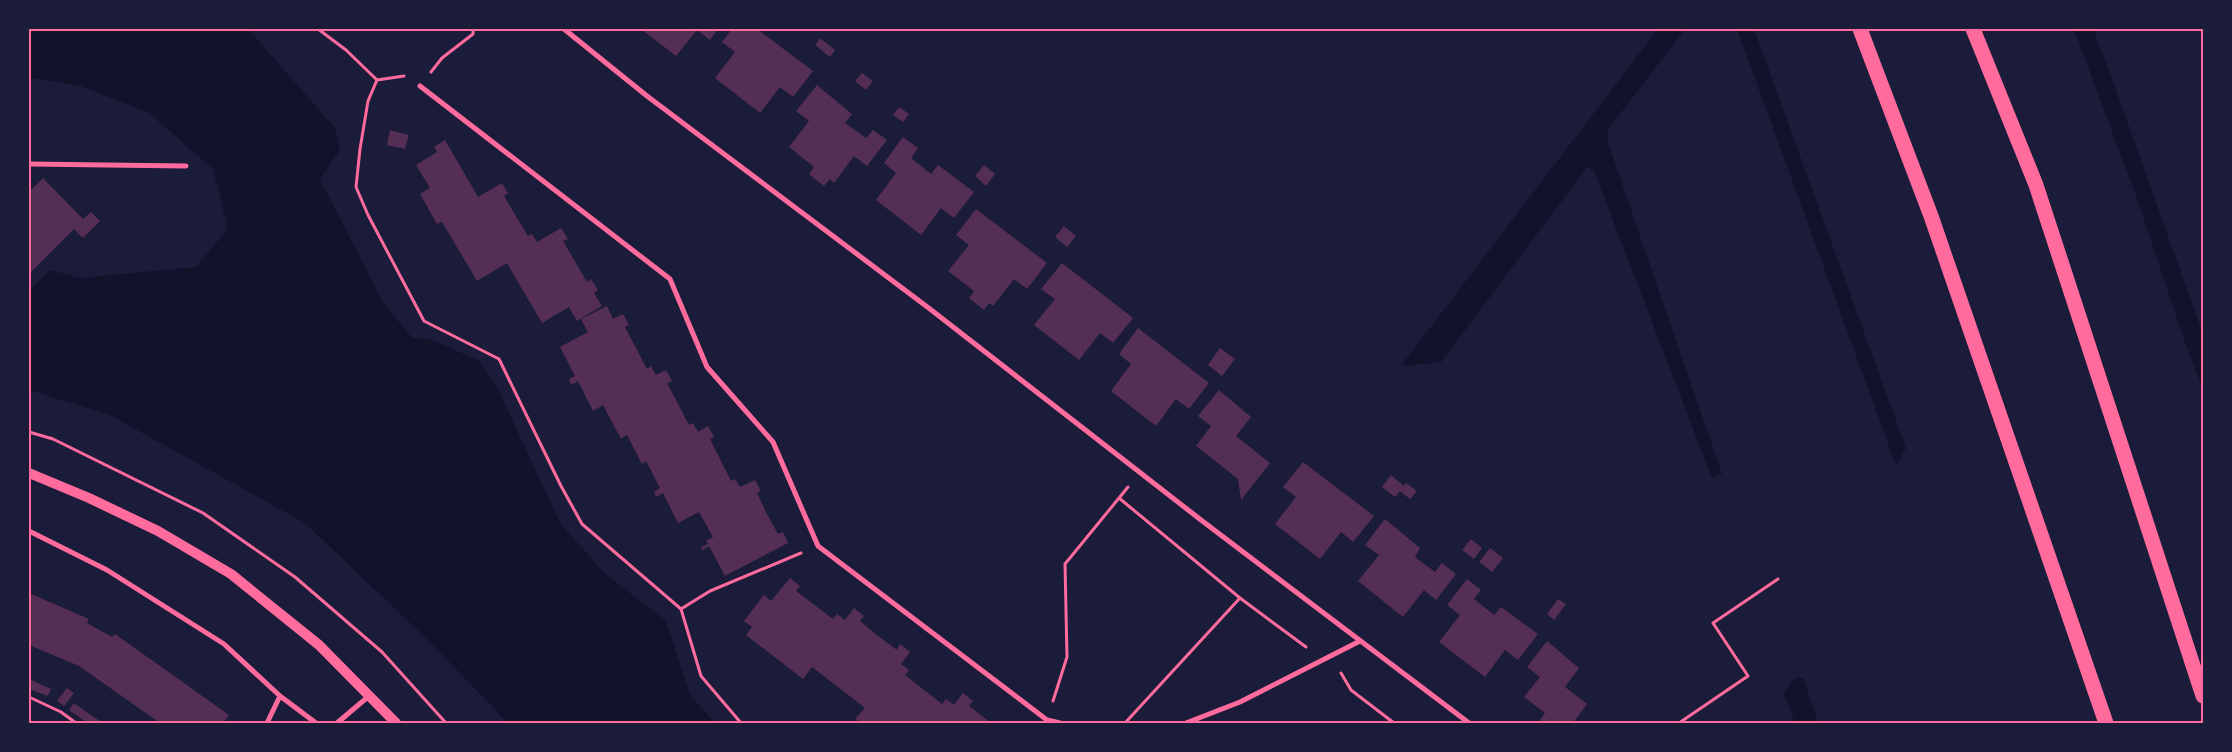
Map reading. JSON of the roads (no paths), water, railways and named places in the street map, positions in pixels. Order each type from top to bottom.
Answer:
[{"type":"highway","points":[[1860,29],[1932,216],[2106,723]]},
{"type":"highway","points":[[1973,29],[2036,184],[2203,696]]},
{"type":"main road","points":[[29,473],[89,498],[158,531],[231,574],[319,645],[396,723]]},
{"type":"street","points":[[564,29],[647,96],[930,309],[1469,723]]},
{"type":"street","points":[[420,86],[670,279],[707,367],[773,442],[818,546],[1047,720],[1060,723]]},
{"type":"street","points":[[29,164],[186,166]]},
{"type":"street","points":[[29,531],[107,570],[224,644],[280,696],[316,723]]},
{"type":"street","points":[[1186,723],[1240,702],[1360,640]]},
{"type":"street","points":[[337,723],[369,695]]},
{"type":"street","points":[[267,723],[280,696]]}]
